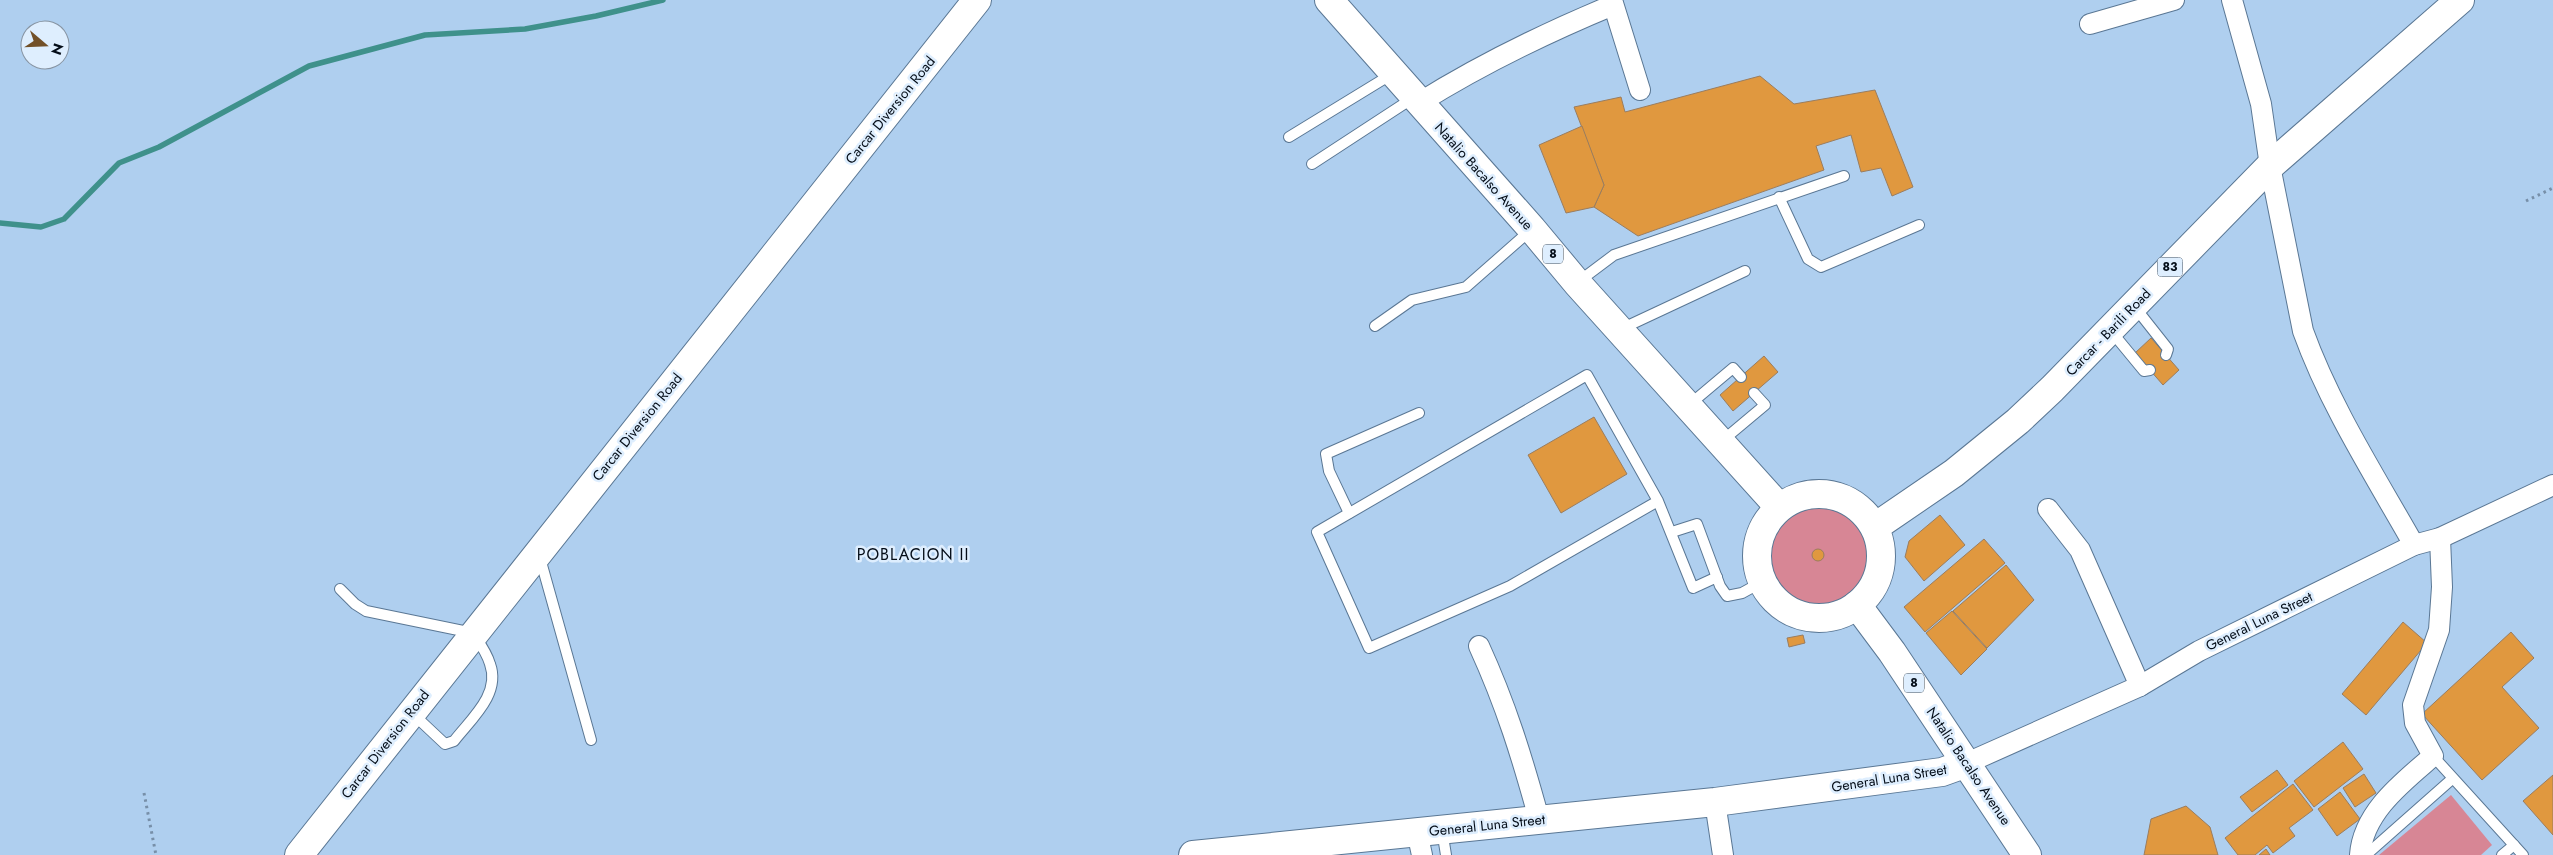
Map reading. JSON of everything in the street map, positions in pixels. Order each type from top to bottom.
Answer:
[{"type":"main road","name":"Carcar Diversion Road","points":[[299,855],[473,632],[977,0]]},
{"type":"main road","name":"Carcar - Barili Road","points":[[1875,527],[1954,473],[2018,421],[2270,166],[2460,0]]},
{"type":"main road","name":"Natalio Bacalso Avenue","points":[[1338,3],[1392,74],[1779,507]]},
{"type":"main road","points":[[1814,492],[1832,494],[1857,506],[1875,527],[1881,548],[1880,569],[1872,589],[1857,606],[1828,618],[1812,618],[1796,614],[1776,601],[1762,582],[1757,566],[1756,550],[1760,533],[1768,519],[1779,507],[1795,497],[1814,492]]},
{"type":"main road","name":"Natalio Bacalso Avenue","points":[[1857,606],[1892,652],[2027,855]]},
{"type":"main road","name":"General Luna Street","points":[[1194,855],[1432,843],[1539,819],[1715,802],[1942,772],[1967,763]]},
{"type":"street","points":[[2090,24],[2174,0]]},
{"type":"street","points":[[2232,0],[2261,104],[2270,166],[2303,331],[2312,355],[2352,434],[2414,545]]},
{"type":"street","points":[[1416,100],[1532,39],[1612,2],[1640,90]]},
{"type":"street","name":"General Luna Street","points":[[1967,763],[2140,686],[2199,651],[2414,545],[2440,538],[2553,484]]},
{"type":"street","points":[[2048,509],[2080,550],[2140,686]]},
{"type":"street","points":[[2360,855],[2360,846],[2369,826],[2387,796],[2433,756],[2415,723],[2413,704],[2440,630],[2442,587],[2440,538]]},
{"type":"street","points":[[1479,646],[1503,697],[1522,756],[1539,819]]},
{"type":"street","points":[[1715,802],[1723,855]]},
{"type":"lane","points":[[1289,137],[1392,74]]},
{"type":"lane","points":[[1312,164],[1416,100]]},
{"type":"lane","points":[[1577,283],[1614,255],[1844,176]]},
{"type":"lane","points":[[1779,197],[1808,259],[1821,267],[1919,225]]},
{"type":"lane","points":[[1375,326],[1412,300],[1466,287],[1532,229]]},
{"type":"lane","points":[[1620,330],[1745,271]]},
{"type":"lane","points":[[2133,306],[2168,349],[2166,355]]},
{"type":"lane","points":[[2110,330],[2144,371],[2150,370]]},
{"type":"lane","points":[[1688,405],[1733,368],[1741,376]]},
{"type":"lane","points":[[1658,501],[1510,586],[1369,648],[1317,532],[1587,375],[1658,501],[1693,588],[1717,577]]},
{"type":"lane","points":[[1721,442],[1764,406],[1754,393]]},
{"type":"lane","points":[[1349,513],[1329,471],[1326,454],[1419,413]]},
{"type":"lane","points":[[1672,532],[1696,524],[1720,586],[1727,596],[1742,593],[1762,582]]},
{"type":"lane","points":[[538,552],[591,740]]},
{"type":"lane","points":[[340,588],[355,604],[366,611],[473,632],[490,664],[493,684],[488,697],[454,741],[446,744],[410,712]]},
{"type":"lane","points":[[2433,756],[2523,855]]},
{"type":"lane","points":[[2366,855],[2452,779]]},
{"type":"lane","points":[[2502,855],[2514,845]]},
{"type":"path","points":[[2526,201],[2553,188]]},
{"type":"path","points":[[144,793],[156,855]]},
{"type":"shaded area","points":[[1818,499],[1839,503],[1858,515],[1870,534],[1874,555],[1870,576],[1858,595],[1839,607],[1818,611],[1797,607],[1778,595],[1766,576],[1762,555],[1766,534],[1778,515],[1797,503]]},
{"type":"shaded area","points":[[2451,795],[2492,845],[2481,855],[2379,855]]},
{"type":"building","points":[[1760,76],[1794,104],[1875,90],[1913,187],[1892,196],[1881,168],[1861,172],[1851,135],[1816,146],[1824,170],[1638,236],[1594,207],[1604,185],[1574,107],[1621,97],[1625,112]]},
{"type":"building","points":[[1582,126],[1604,185],[1594,207],[1566,213],[1539,145]]},
{"type":"building","points":[[2151,338],[2179,370],[2163,385],[2135,353]]},
{"type":"building","points":[[1764,356],[1778,372],[1733,411],[1720,395]]},
{"type":"building","points":[[1594,417],[1627,474],[1561,513],[1528,455]]},
{"type":"building","points":[[1940,515],[1965,545],[1924,581],[1905,557],[1909,541]]},
{"type":"building","points":[[1984,539],[2005,563],[1925,632],[1904,607]]},
{"type":"building","points":[[1820,549],[1823,550],[1823,560],[1816,561],[1813,560],[1812,553],[1813,550]]},
{"type":"building","points":[[2006,565],[2034,600],[1987,648],[1953,611]]},
{"type":"building","points":[[1952,611],[1987,649],[1961,675],[1926,633]]},
{"type":"building","points":[[2403,622],[2427,643],[2366,715],[2342,694]]},
{"type":"building","points":[[2511,632],[2534,658],[2502,687],[2539,728],[2482,780],[2422,714]]},
{"type":"building","points":[[1803,635],[1805,643],[1789,647],[1787,638]]},
{"type":"building","points":[[2343,742],[2363,769],[2314,807],[2294,781]]},
{"type":"building","points":[[2277,770],[2288,785],[2252,812],[2240,797]]},
{"type":"building","points":[[2364,774],[2376,793],[2355,807],[2343,788]]},
{"type":"building","points":[[2553,775],[2553,835],[2523,801]]},
{"type":"building","points":[[2293,784],[2313,810],[2289,828],[2295,836],[2273,853],[2267,845],[2255,855],[2238,855],[2225,838]]},
{"type":"building","points":[[2340,792],[2360,819],[2337,836],[2318,809]]},
{"type":"building","points":[[2186,806],[2210,827],[2218,855],[2144,855],[2151,819]]},
{"type":"building","points":[[2266,849],[2270,855],[2259,855]]},
{"type":"waterway","points":[[0,223],[41,227],[64,219],[119,163],[159,147],[309,66],[425,35],[525,29],[596,16],[663,0]]},
{"type":"district","name":"POBLACION II","points":[[913,554]]}]
